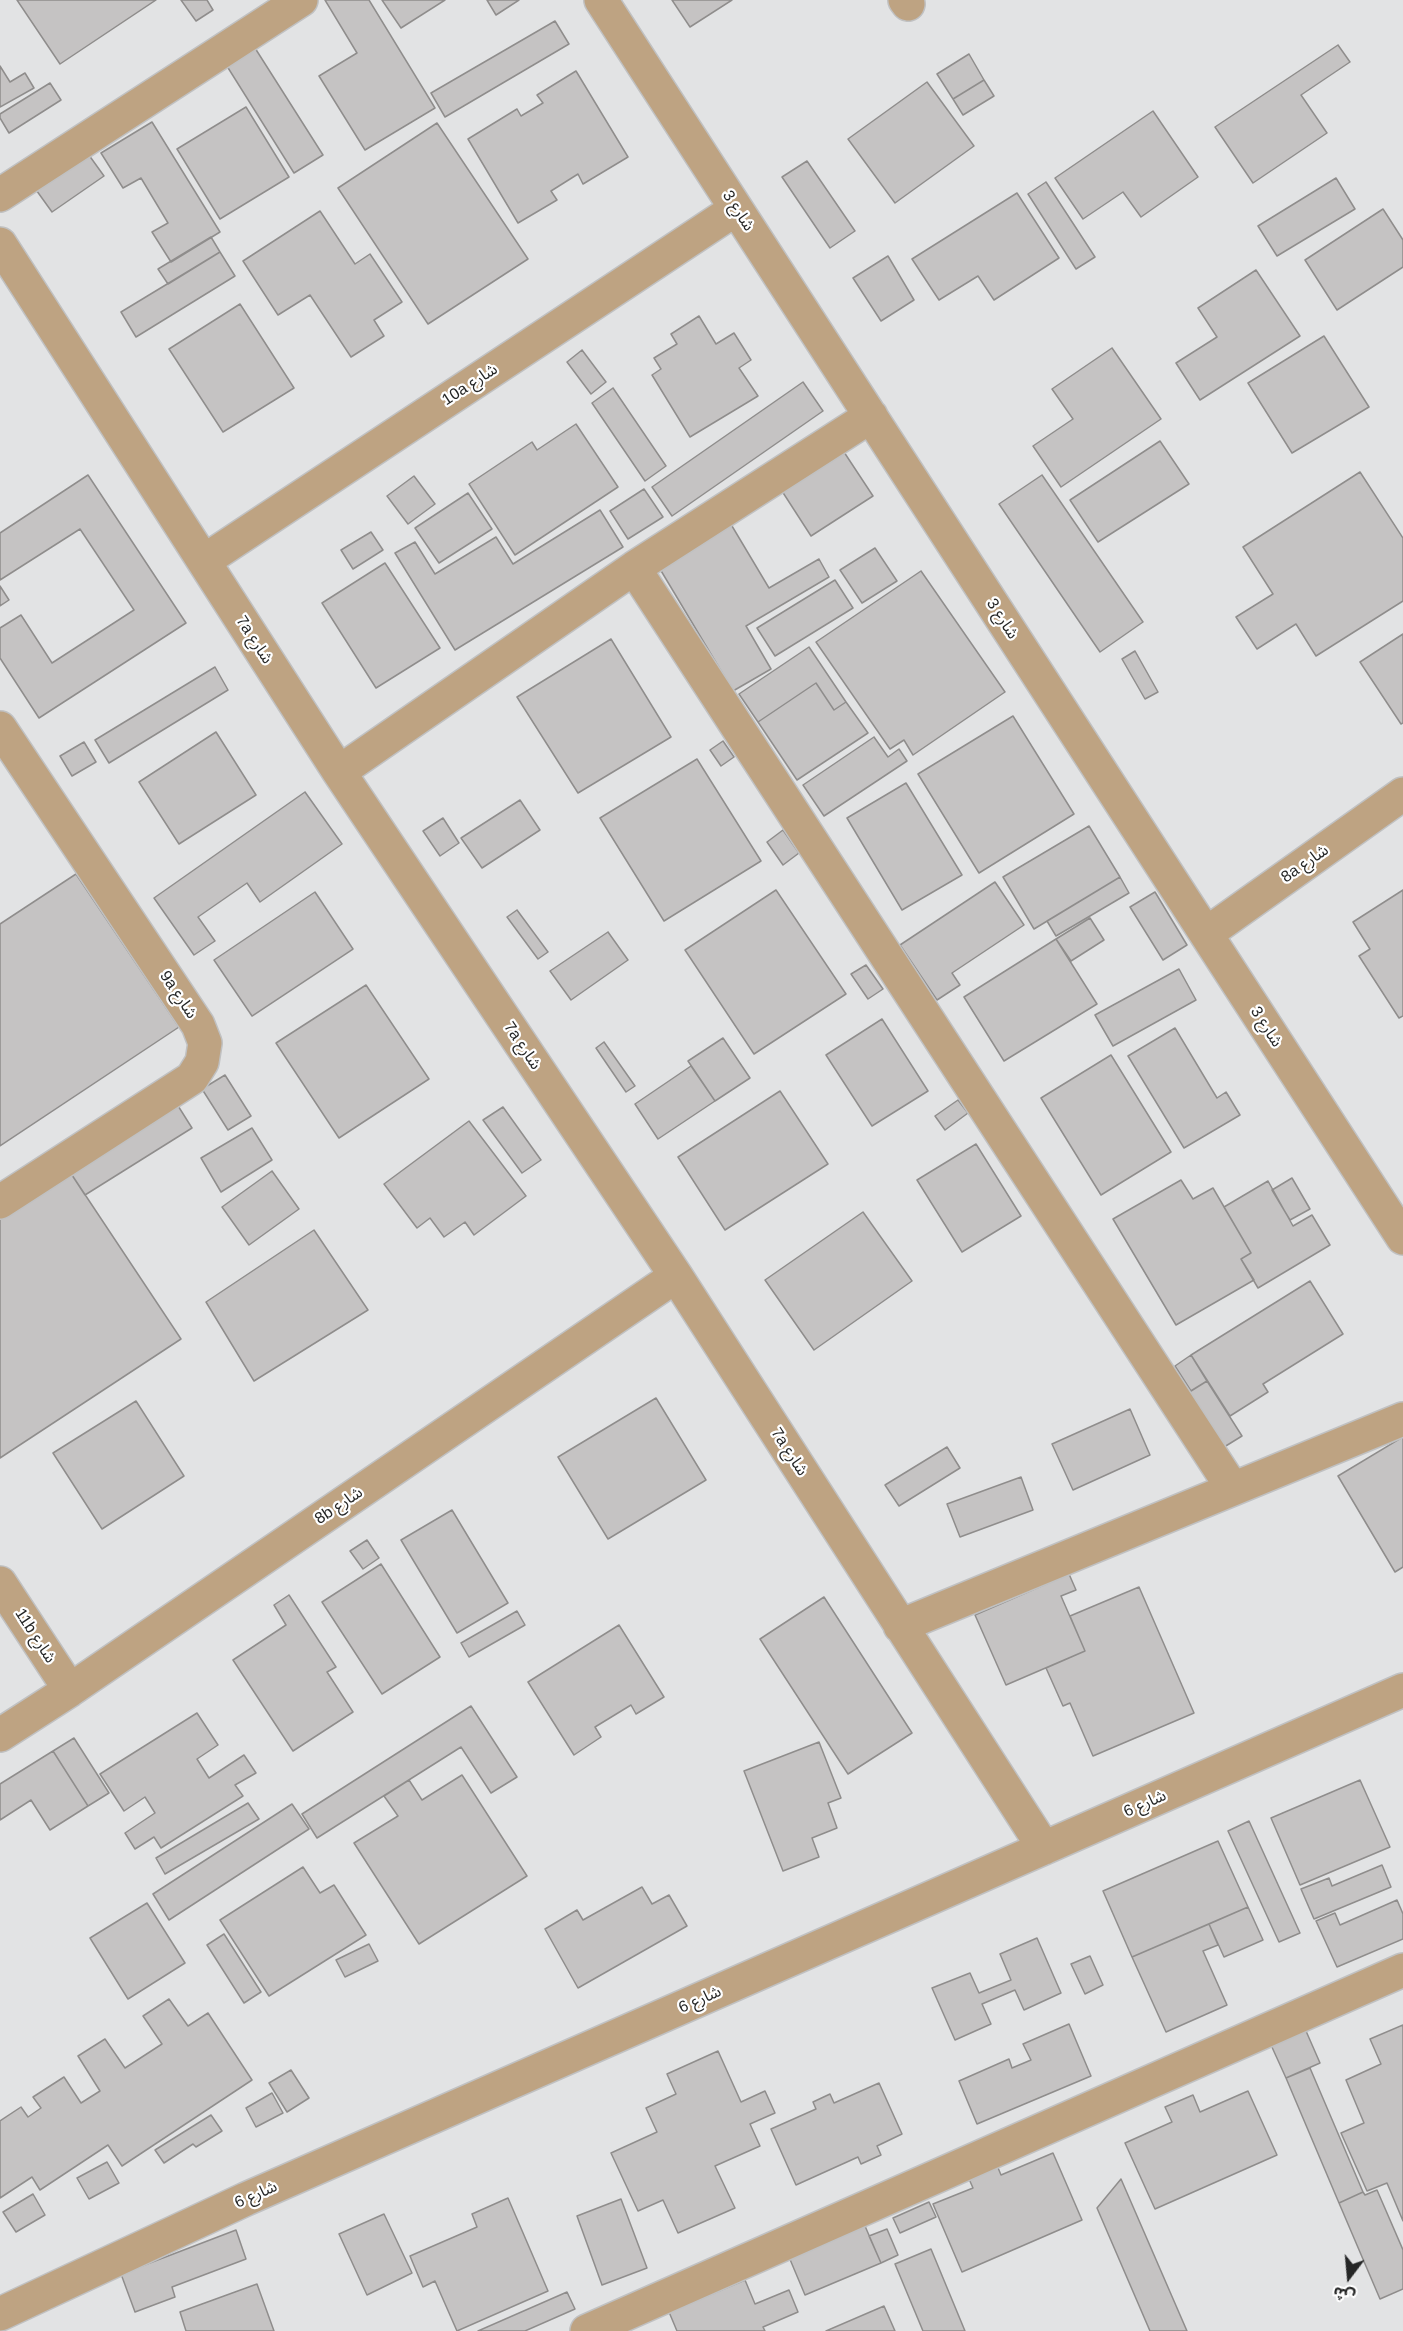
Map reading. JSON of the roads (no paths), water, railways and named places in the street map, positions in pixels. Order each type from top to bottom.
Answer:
[{"type":"street","points":[[0,195],[301,0]]},
{"type":"street","name":"شارع 3","points":[[601,0],[1403,1238]]},
{"type":"street","name":"10a شارع","points":[[204,561],[736,209]]},
{"type":"street","name":"7a شارع","points":[[0,244],[339,772],[676,1276],[1044,1848]]},
{"type":"street","points":[[339,772],[633,568],[871,416]]},
{"type":"street","points":[[633,568],[1233,1489]]},
{"type":"street","name":"9a شارع","points":[[0,728],[198,1025],[204,1043],[202,1062],[192,1078],[0,1202]]},
{"type":"street","name":"8a شارع","points":[[1206,934],[1403,794]]},
{"type":"street","name":"8b شارع","points":[[0,1735],[70,1690],[676,1276]]},
{"type":"street","points":[[900,1626],[1403,1419]]},
{"type":"street","name":"11b شارع","points":[[0,1582],[70,1690]]},
{"type":"street","name":"شارع 6","points":[[0,2314],[246,2199],[1403,1690]]},
{"type":"street","points":[[586,2331],[1403,1970]]}]
